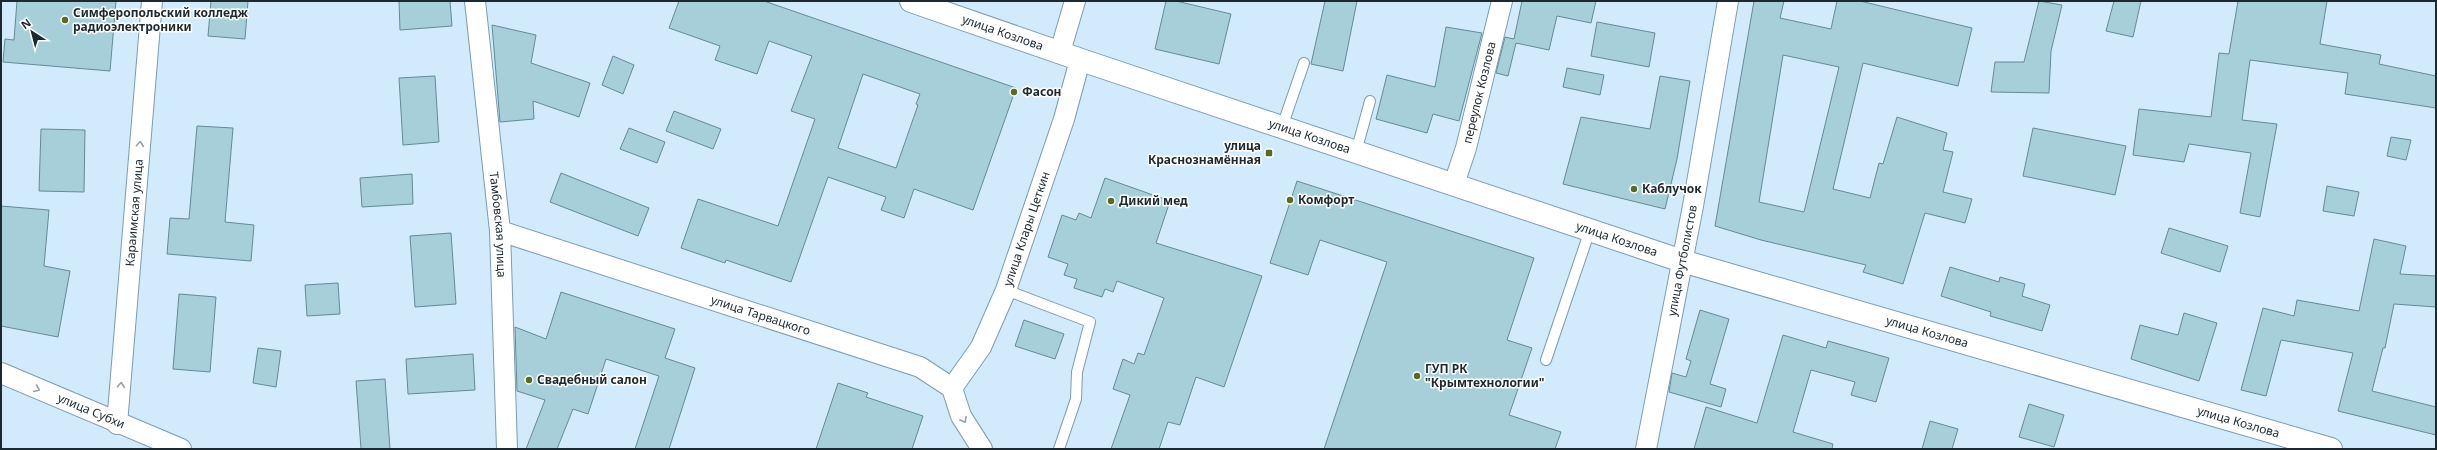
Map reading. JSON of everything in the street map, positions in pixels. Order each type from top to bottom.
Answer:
[{"type":"main road","name":"улица Козлова","points":[[911,1],[1080,60],[1682,261],[2331,449]]},
{"type":"street","name":"Караимская улица","points":[[118,424],[152,1]]},
{"type":"street","name":"Тамбовская улица","points":[[475,1],[500,231],[507,449]]},
{"type":"street","points":[[1060,52],[1075,1]]},
{"type":"street","name":"переулок Козлова","points":[[1454,184],[1466,148],[1502,1]]},
{"type":"street","name":"улица Футболистов","points":[[1646,449],[1682,261],[1728,1]]},
{"type":"street","name":"улица Клары Цеткин","points":[[952,388],[981,347],[1006,290],[1064,119],[1080,60]]},
{"type":"street","name":"улица Тарвацкого","points":[[500,231],[920,367],[952,388]]},
{"type":"street","name":"улица Субхи","points":[[1,374],[118,424],[182,449]]},
{"type":"street","points":[[952,388],[961,416],[982,449]]},
{"type":"lane","points":[[1282,127],[1304,63]]},
{"type":"lane","points":[[1356,152],[1370,101]]},
{"type":"lane","points":[[1546,360],[1590,230]]},
{"type":"lane","points":[[1006,290],[1090,322],[1076,372],[1076,399],[1059,449]]},
{"type":"building","name":"Симферопольский колледж радиоэлектроники","points":[[17,1],[116,1],[110,71],[3,62],[5,39],[14,40]]},
{"type":"building","points":[[211,1],[248,1],[245,39],[208,36]]},
{"type":"building","points":[[399,1],[450,1],[452,26],[400,30]]},
{"type":"building","points":[[679,1],[764,1],[1016,88],[973,210],[914,189],[904,218],[881,210],[886,197],[828,177],[791,282],[726,260],[725,263],[681,248],[698,199],[778,226],[815,119],[791,111],[812,56],[769,41],[757,74],[715,60],[720,46],[669,28]],"holes":[[[863,74],[920,94],[916,104],[918,105],[896,168],[838,148]]]},
{"type":"building","points":[[1166,1],[1176,1],[1231,14],[1219,64],[1155,49]]},
{"type":"building","points":[[1325,1],[1357,1],[1343,71],[1311,64]]},
{"type":"building","points":[[1522,1],[1596,1],[1591,23],[1557,16],[1549,50],[1516,43],[1508,76],[1496,73],[1505,37],[1514,39]]},
{"type":"building","points":[[1754,1],[1784,1],[1780,18],[1831,29],[1837,1],[1860,1],[1972,28],[1958,86],[1863,63],[1833,189],[1870,198],[1879,163],[1883,164],[1897,117],[1947,133],[1943,150],[1953,152],[1943,192],[1972,199],[1965,223],[1925,213],[1903,284],[1863,272],[1866,265],[1761,240],[1715,226]],"holes":[[[1783,55],[1839,67],[1804,212],[1759,202]]]},
{"type":"building","points":[[2039,1],[2062,5],[2051,51],[2049,93],[1991,92],[1995,62],[2024,62]]},
{"type":"building","points":[[2114,1],[2141,1],[2133,37],[2106,31]]},
{"type":"building","points":[[2238,1],[2327,1],[2320,44],[2381,55],[2379,64],[2436,76],[2436,108],[2345,94],[2348,73],[2250,60],[2242,120],[2277,124],[2260,217],[2240,213],[2251,153],[2189,144],[2184,162],[2133,155],[2139,109],[2211,117],[2219,53],[2229,54]]},
{"type":"building","points":[[1597,22],[1655,33],[1649,67],[1591,56]]},
{"type":"building","points":[[492,25],[536,35],[531,63],[590,83],[579,117],[533,101],[534,119],[500,122]]},
{"type":"building","points":[[1446,27],[1482,33],[1459,121],[1433,114],[1427,133],[1376,119],[1387,75],[1435,87]]},
{"type":"building","points":[[613,56],[634,65],[623,94],[602,85]]},
{"type":"building","points":[[1567,68],[1604,75],[1600,95],[1563,87]]},
{"type":"building","points":[[435,76],[439,142],[403,145],[399,78]]},
{"type":"building","points":[[1660,76],[1690,81],[1677,159],[1665,209],[1563,184],[1581,117],[1650,129]]},
{"type":"building","points":[[674,111],[721,129],[713,149],[666,131]]},
{"type":"building","points":[[197,126],[233,128],[225,222],[254,225],[251,261],[167,254],[170,218],[189,219]]},
{"type":"building","points":[[629,128],[665,142],[657,163],[620,149]]},
{"type":"building","points":[[2033,128],[2126,146],[2115,195],[2023,176]]},
{"type":"building","points":[[41,129],[85,130],[84,192],[39,191]]},
{"type":"building","points":[[2391,137],[2411,140],[2406,160],[2387,156]]},
{"type":"building","points":[[561,173],[649,208],[638,236],[550,202]]},
{"type":"building","points":[[412,174],[413,204],[362,207],[360,178]]},
{"type":"building","points":[[1105,178],[1170,201],[1156,243],[1262,276],[1224,387],[1196,377],[1180,425],[1168,422],[1159,449],[1111,449],[1130,395],[1113,389],[1123,359],[1134,364],[1138,353],[1144,355],[1164,298],[1117,281],[1113,292],[1105,289],[1102,297],[1074,288],[1077,279],[1064,275],[1068,264],[1048,257],[1062,215],[1076,220],[1079,213],[1091,218]]},
{"type":"building","points":[[1297,181],[1534,258],[1507,340],[1532,348],[1509,415],[1561,432],[1555,449],[1324,449],[1387,262],[1320,240],[1308,275],[1270,263]]},
{"type":"building","points":[[2327,186],[2359,192],[2354,216],[2323,211]]},
{"type":"building","points":[[1,206],[49,210],[44,266],[70,271],[58,337],[1,326]]},
{"type":"building","points":[[2169,228],[2228,246],[2220,272],[2161,253]]},
{"type":"building","points":[[451,233],[456,304],[415,307],[410,236]]},
{"type":"building","points":[[2374,239],[2406,246],[2400,274],[2436,276],[2436,307],[2394,304],[2385,348],[2383,348],[2372,391],[2436,407],[2436,435],[2338,411],[2353,353],[2281,340],[2266,396],[2241,390],[2263,308],[2294,316],[2297,300],[2359,311]]},
{"type":"building","points":[[1950,267],[1999,282],[2000,277],[2025,284],[2022,296],[2050,305],[2042,331],[1990,316],[1991,312],[1941,296]]},
{"type":"building","points":[[338,283],[340,314],[307,316],[305,285]]},
{"type":"building","points":[[561,292],[675,329],[665,358],[695,368],[669,449],[635,449],[659,376],[606,359],[588,414],[573,409],[557,449],[526,449],[545,400],[517,391],[515,327],[546,339]]},
{"type":"building","points":[[179,294],[216,297],[210,372],[173,369]]},
{"type":"building","points":[[1700,310],[1729,319],[1710,384],[1726,389],[1721,407],[1669,392],[1672,373],[1686,377],[1691,361],[1686,359]]},
{"type":"building","points":[[2184,313],[2217,323],[2199,381],[2131,359],[2140,325],[2178,335]]},
{"type":"building","points":[[1024,320],[1064,334],[1055,359],[1015,346]]},
{"type":"building","points":[[1783,335],[1826,348],[1828,341],[1889,358],[1876,402],[1851,395],[1855,382],[1811,370],[1793,432],[1833,444],[1832,449],[1694,449],[1706,407],[1757,423]]},
{"type":"building","points":[[258,348],[281,351],[276,387],[253,383]]},
{"type":"building","points":[[473,354],[475,390],[408,394],[406,359]]},
{"type":"building","points":[[385,379],[390,449],[361,449],[356,381]]},
{"type":"building","points":[[838,383],[868,393],[866,397],[923,416],[912,449],[816,449]]},
{"type":"building","points":[[2029,404],[2064,415],[2054,447],[2019,437]]},
{"type":"building","points":[[1930,421],[1958,429],[1952,449],[1922,449]]},
{"type":"place","name":"Симферопольский колледж радиоэлектроники","points":[[65,20]]},
{"type":"place","name":"Фасон","points":[[1014,92]]},
{"type":"place","name":"улица Краснознамённая","points":[[1269,153]]},
{"type":"place","name":"Каблучок","points":[[1634,189]]},
{"type":"place","name":"Комфорт","points":[[1290,200]]},
{"type":"place","name":"Дикий мед","points":[[1111,201]]},
{"type":"place","name":"ГУП РК \"Крымтехнологии\"","points":[[1417,376]]},
{"type":"place","name":"Свадебный салон","points":[[529,380]]}]
